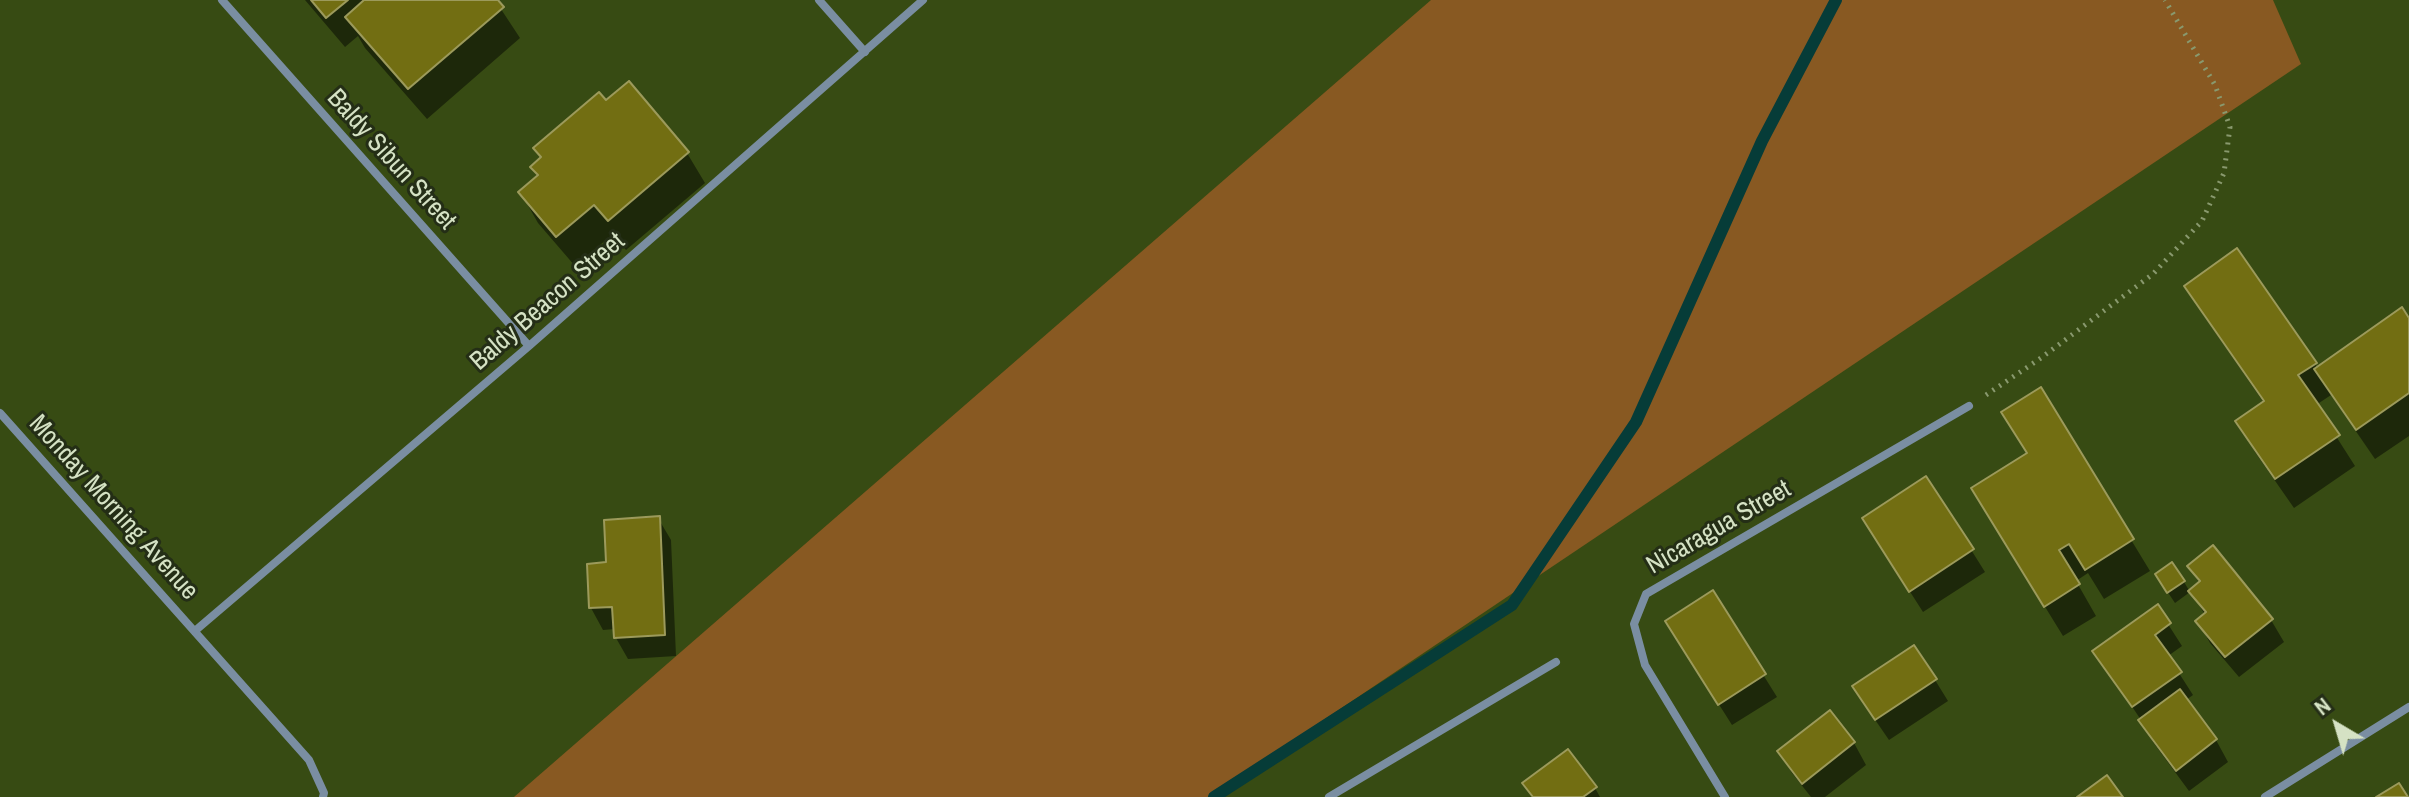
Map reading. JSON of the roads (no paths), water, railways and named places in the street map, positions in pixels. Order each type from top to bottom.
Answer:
[{"type":"street","name":"Baldy Sibun Street","points":[[222,0],[529,346]]},
{"type":"street","points":[[819,0],[865,52]]},
{"type":"street","name":"Baldy Beacon Street","points":[[196,630],[529,346],[923,0]]},
{"type":"street","name":"Nicaragua Street","points":[[1725,797],[1645,665],[1634,624],[1646,594],[1969,406]]},
{"type":"street","name":"Monday Morning Avenue","points":[[0,413],[309,760],[323,797]]},
{"type":"street","points":[[1329,797],[1556,662]]},
{"type":"street","points":[[2265,797],[2409,707]]},
{"type":"waterway","points":[[1214,797],[1512,605],[1636,422],[1762,141],[1836,0]]}]
